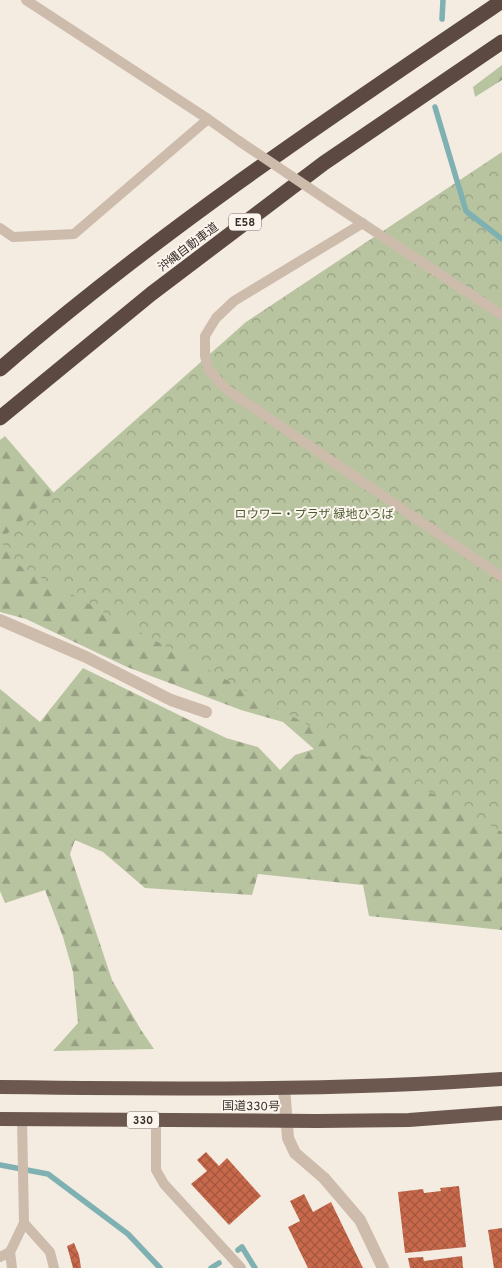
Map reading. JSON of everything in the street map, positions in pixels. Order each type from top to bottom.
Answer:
[{"type":"highway","name":"沖縄自動車道","points":[[0,369],[127,264],[292,143],[502,1]]},
{"type":"highway","name":"沖縄自動車道","points":[[0,418],[151,294],[316,169],[502,42]]},
{"type":"highway","name":"国道330号","points":[[0,1087],[284,1087],[420,1084],[502,1079]]},
{"type":"highway","name":"国道330号","points":[[0,1119],[409,1120],[502,1114]]},
{"type":"street","points":[[0,620],[86,656],[171,700],[206,712]]},
{"type":"street","points":[[284,1087],[288,1138],[295,1153],[324,1178],[360,1220],[383,1268]]},
{"type":"lane","points":[[26,0],[502,315]]},
{"type":"lane","points":[[0,228],[13,237],[74,234],[208,119]]},
{"type":"lane","points":[[362,223],[234,300],[216,318],[205,336],[205,356],[208,369],[226,389],[502,577]]},
{"type":"lane","points":[[12,1268],[10,1252],[24,1223],[22,1119]]},
{"type":"lane","points":[[156,1120],[156,1170],[164,1184],[241,1268]]},
{"type":"lane","points":[[24,1223],[50,1252],[54,1268]]},
{"type":"lane","points":[[0,1257],[10,1252]]},
{"type":"green space","points":[[502,65],[502,80],[475,97],[473,87]]},
{"type":"green space","name":"ロウワー・プラザ 緑地ひろば","points":[[502,152],[502,832],[20,566],[0,540],[246,322]]},
{"type":"green space","points":[[5,436],[65,506],[502,698],[502,930],[369,916],[363,885],[258,874],[252,895],[145,888],[103,852],[75,840],[70,854],[112,980],[154,1049],[53,1051],[78,1023],[73,972],[63,937],[45,890],[5,903],[0,891],[0,689],[40,722],[83,668],[226,738],[258,747],[280,770],[295,755],[314,749],[283,722],[241,710],[127,667],[26,619],[0,612],[0,440]]},
{"type":"building","points":[[206,1152],[219,1166],[227,1158],[261,1196],[229,1225],[191,1184],[207,1171],[197,1160]]},
{"type":"building","points":[[459,1186],[466,1247],[405,1253],[398,1192],[423,1189],[424,1193],[441,1191],[440,1188]]},
{"type":"building","points":[[304,1194],[313,1212],[331,1202],[363,1268],[308,1268],[288,1227],[300,1221],[290,1201]]},
{"type":"building","points":[[502,1228],[502,1268],[494,1268],[488,1230]]},
{"type":"building","points":[[74,1243],[79,1255],[81,1268],[73,1268],[67,1246]]},
{"type":"building","points":[[462,1256],[463,1268],[410,1268],[408,1258],[423,1257],[424,1261]]},
{"type":"waterway","points":[[442,19],[443,0]]},
{"type":"waterway","points":[[435,107],[466,211],[502,239]]},
{"type":"waterway","points":[[0,1165],[48,1174],[128,1234],[160,1268]]},
{"type":"waterway","points":[[238,1250],[242,1247],[255,1268]]},
{"type":"waterway","points":[[211,1268],[219,1263]]}]
